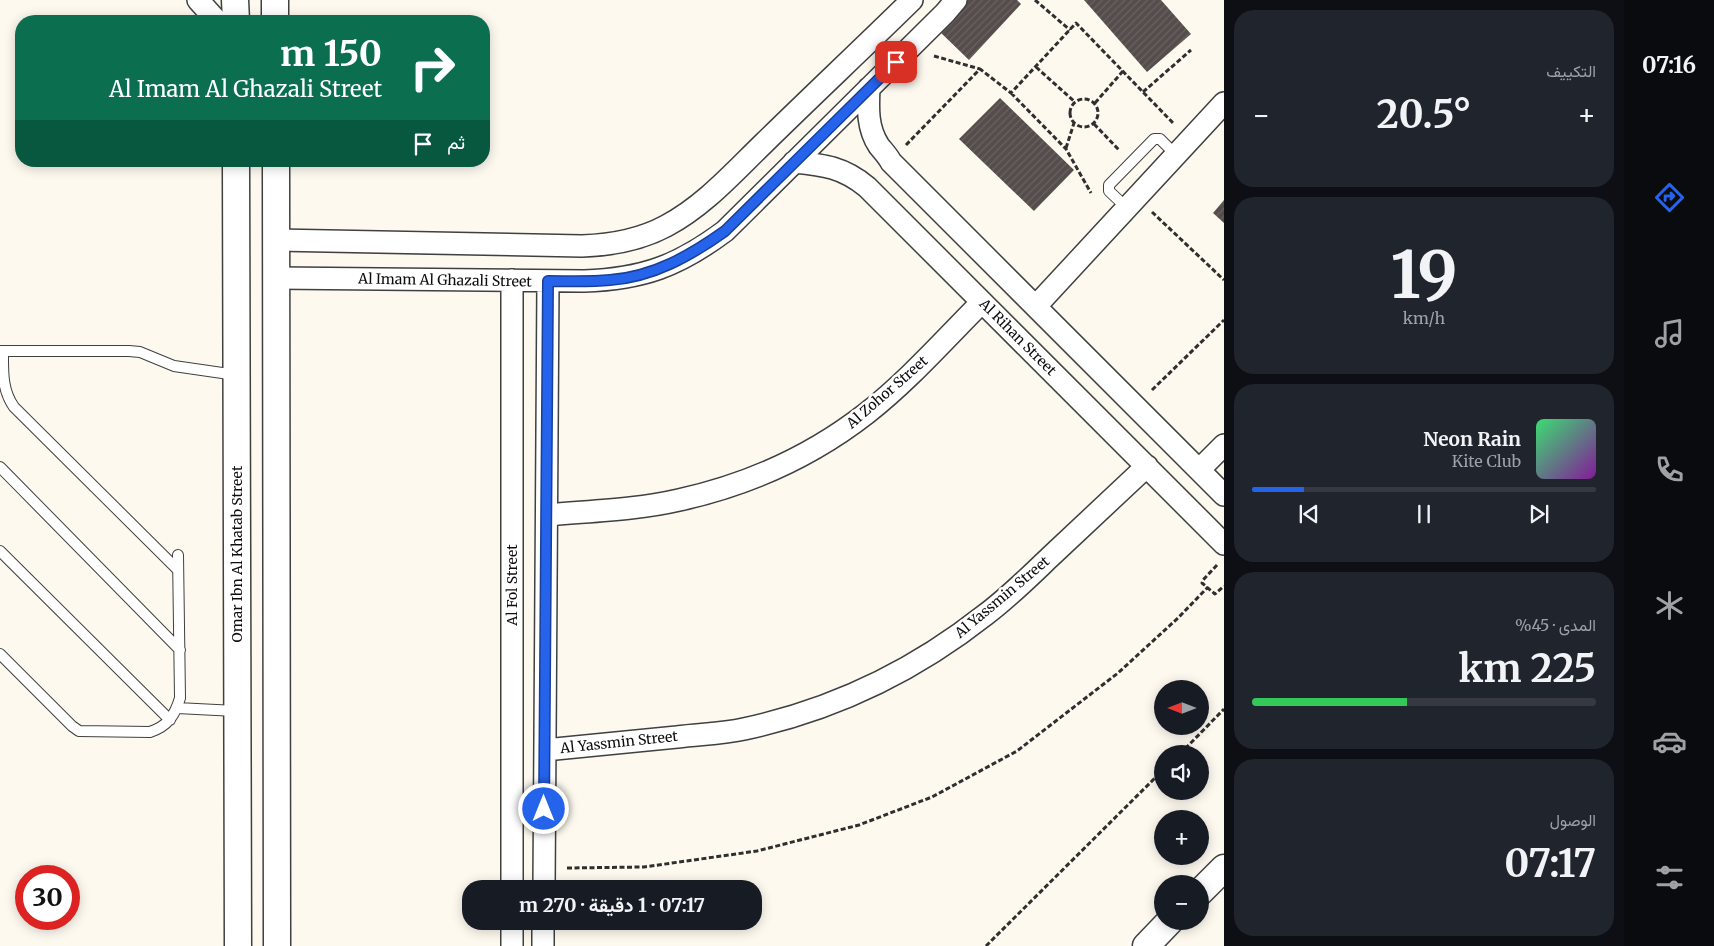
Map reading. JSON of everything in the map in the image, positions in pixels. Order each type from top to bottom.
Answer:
[{"type":"street","points":[[198,0],[212,15]]},
{"type":"street","points":[[235,0],[236,15]]},
{"type":"street","points":[[275,0],[275,15]]},
{"type":"street","points":[[276,240],[582,246],[616,244],[651,234],[684,215],[719,186],[912,0]]},
{"type":"street","name":"Al Imam Al Ghazali Street","points":[[276,278],[611,280],[662,268],[685,258],[725,231],[956,0]]},
{"type":"street","points":[[869,88],[869,122],[880,147],[891,162],[1224,496]]},
{"type":"street","points":[[1036,306],[1224,103]]},
{"type":"street","name":"Al Rihan Street","points":[[794,162],[828,166],[842,170],[855,177],[867,187],[1147,466],[1221,553]]},
{"type":"street","name":"Omar Ibn Al Khatab Street","points":[[238,946],[236,376],[239,167]]},
{"type":"street","points":[[272,167],[276,240],[277,946]]},
{"type":"street","name":"Al Fol Street","points":[[512,280],[512,880]]},
{"type":"street","points":[[544,879],[548,281]]},
{"type":"street","name":"Al Zohor Street","points":[[547,515],[677,501],[736,484],[777,468],[809,452],[867,412],[894,389],[982,302]]},
{"type":"street","points":[[1199,470],[1224,445]]},
{"type":"street","name":"Al Yassmin Street","points":[[545,750],[742,730],[780,721],[853,695],[922,659],[955,638],[986,614],[1016,589],[1147,466]]},
{"type":"street","points":[[237,574],[276,574]]},
{"type":"street","points":[[1209,883],[1224,868]]},
{"type":"street","points":[[512,930],[512,946]]},
{"type":"street","points":[[543,930],[543,946]]},
{"type":"street","points":[[1146,946],[1161,930]]},
{"type":"lane","points":[[1132,203],[1108,188],[1109,185],[1154,139],[1158,138],[1183,148]]},
{"type":"lane","points":[[178,570],[14,407],[4,389],[2,351],[140,352],[174,366],[236,376]]},
{"type":"lane","points":[[0,467],[180,650]]},
{"type":"lane","points":[[0,551],[170,720]]},
{"type":"lane","points":[[0,654],[72,726],[80,731],[150,732],[158,730],[170,720],[180,698],[178,555]]},
{"type":"lane","points":[[177,708],[237,711]]},
{"type":"path","points":[[1035,0],[1070,30]]},
{"type":"path","points":[[1011,92],[1076,23],[1143,92],[1183,148]]},
{"type":"path","points":[[909,49],[980,69],[1011,92],[1066,149],[1110,228]]},
{"type":"path","points":[[1143,92],[1191,50]]},
{"type":"path","points":[[1036,67],[1075,102]]},
{"type":"path","points":[[891,162],[980,69]]},
{"type":"path","points":[[1095,103],[1123,71]]},
{"type":"path","points":[[1085,98],[1095,103],[1099,114],[1098,120],[1094,124],[1084,128],[1074,123],[1070,112],[1075,102],[1085,98]]},
{"type":"path","points":[[1066,149],[1074,123]]},
{"type":"path","points":[[1094,124],[1131,162]]},
{"type":"path","points":[[1132,203],[1224,280]]},
{"type":"path","points":[[1136,406],[1224,320]]},
{"type":"path","points":[[1221,553],[1202,583],[1215,594],[1224,586]]},
{"type":"path","points":[[544,879],[757,851],[858,825],[932,797],[1017,751],[1118,673],[1208,588]]},
{"type":"path","points":[[1189,745],[1224,710]]},
{"type":"path","points":[[986,946],[1154,779]]},
{"type":"building","points":[[968,0],[1017,0],[1021,4],[969,60],[939,31]]},
{"type":"building","points":[[1084,0],[1161,0],[1191,34],[1147,72]]},
{"type":"building","points":[[1000,98],[1074,170],[1034,211],[959,139]]},
{"type":"building","points":[[1224,200],[1224,223],[1213,213]]},
{"type":"route","points":[[544,809],[548,281],[611,280],[637,276],[685,258],[725,231],[896,62]]}]
